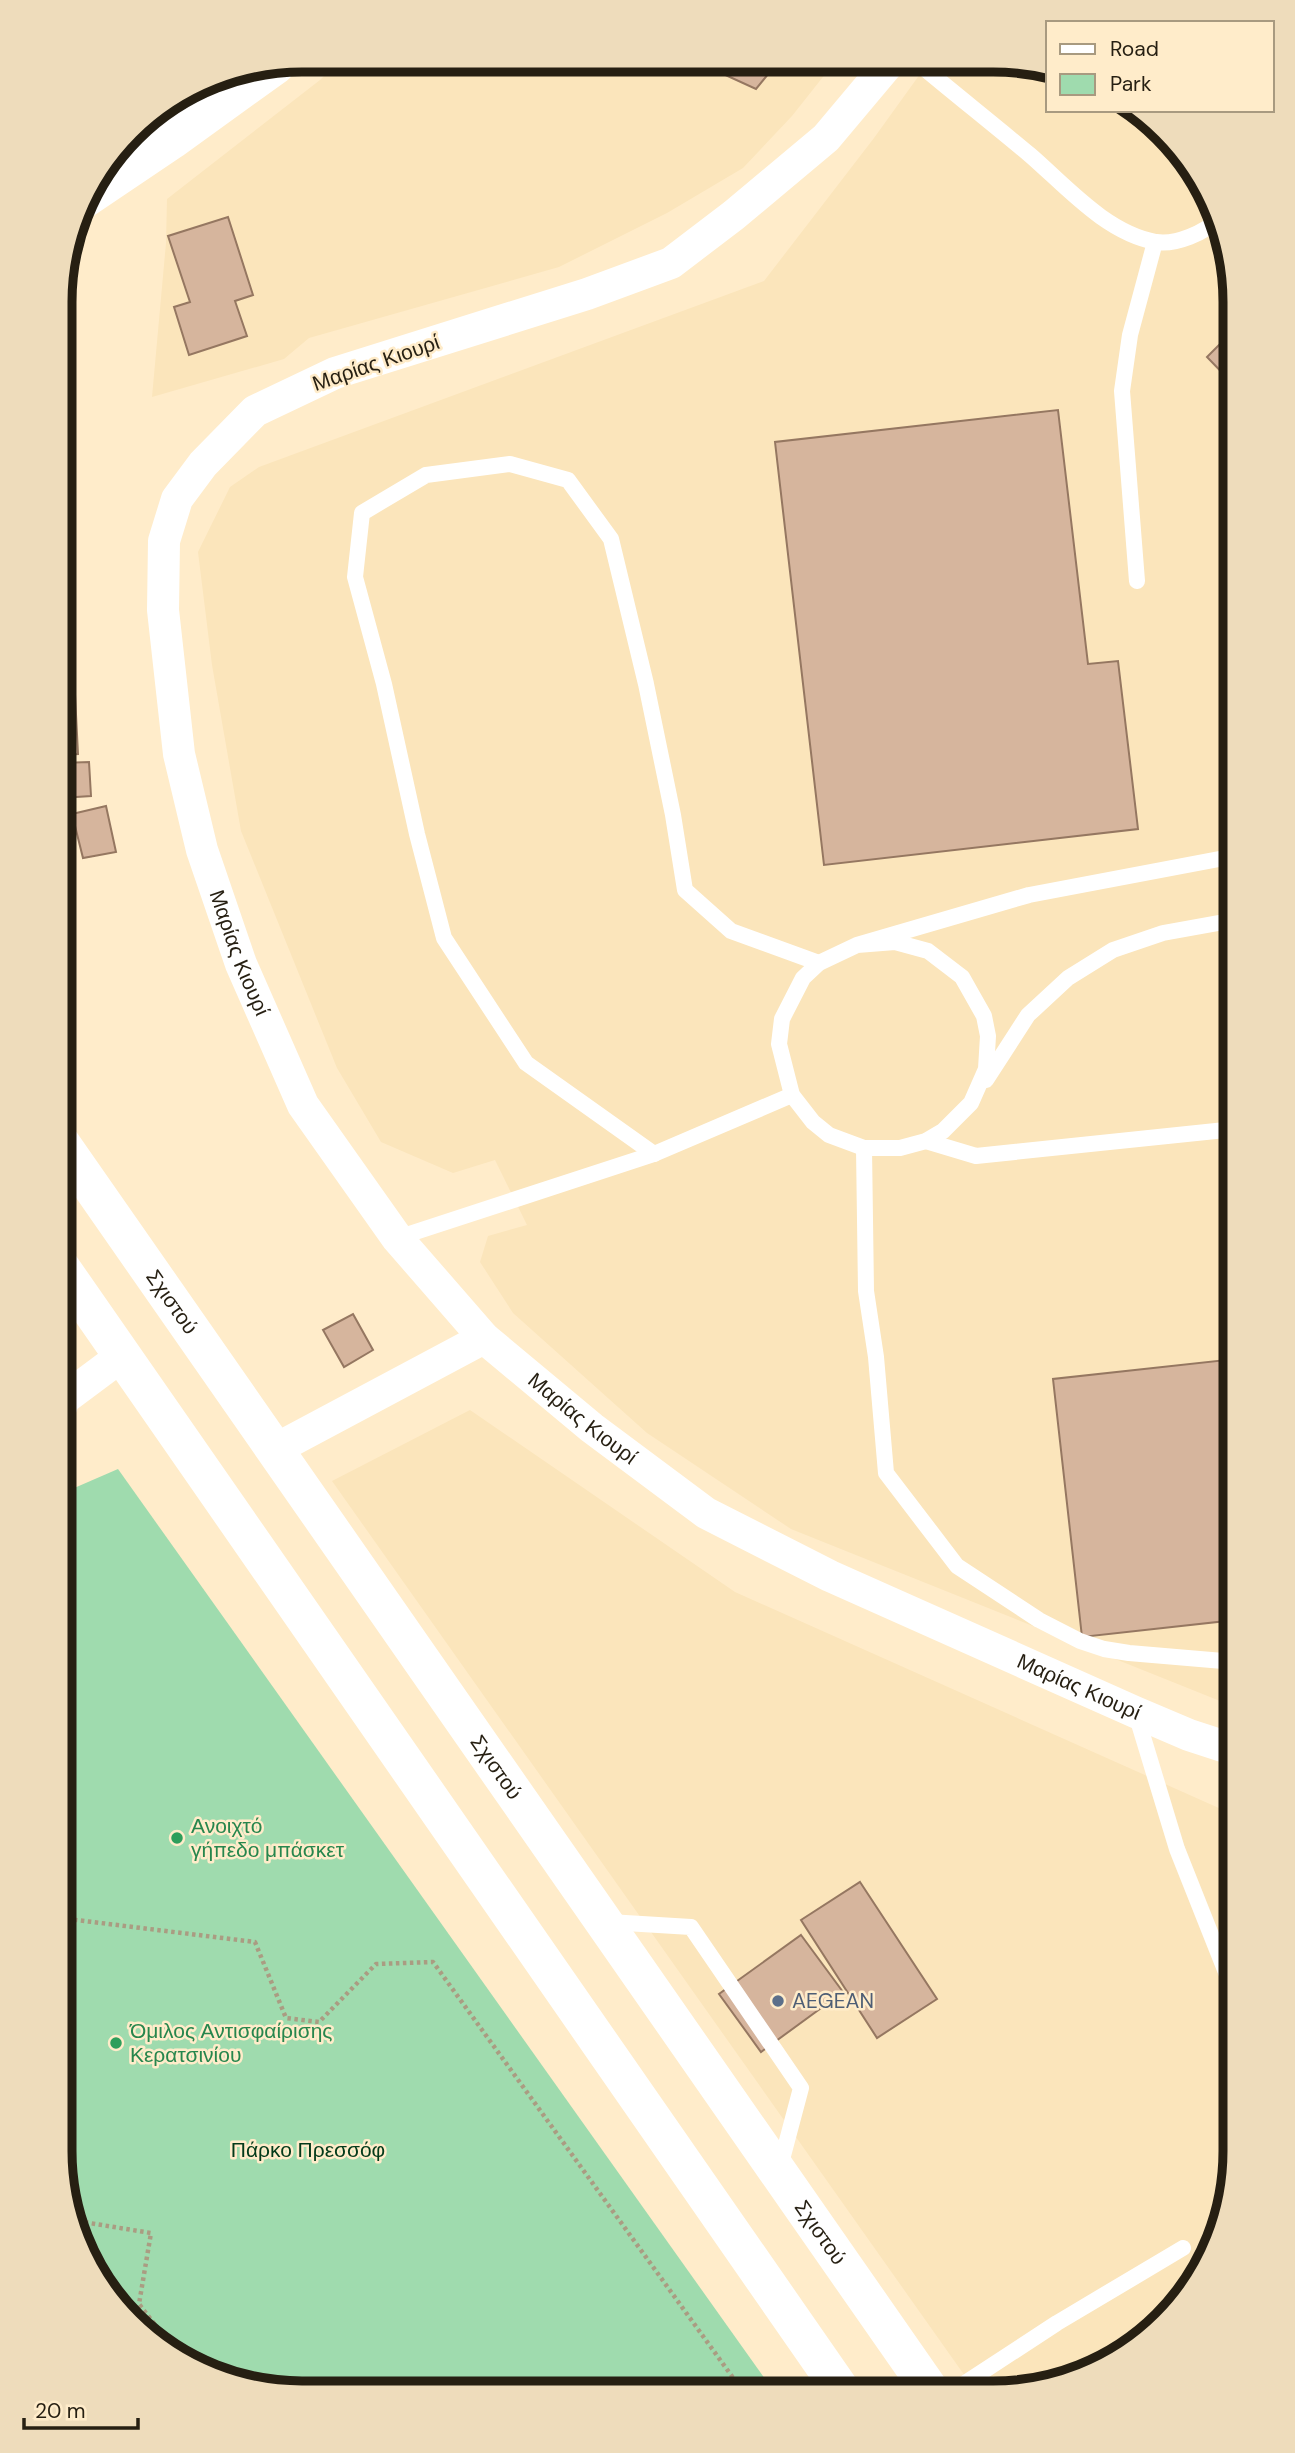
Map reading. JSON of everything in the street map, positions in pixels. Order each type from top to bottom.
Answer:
[{"type":"main road","points":[[104,186],[259,77]]},
{"type":"main road","name":"Σχιστού","points":[[72,1159],[924,2381]]},
{"type":"main road","points":[[72,1283],[834,2381]]},
{"type":"street","name":"Μαρίας Κιουρί","points":[[881,72],[826,138],[734,215],[671,263],[587,294],[335,373],[255,411],[203,464],[177,499],[164,541],[163,610],[179,754],[202,850],[241,964],[303,1105],[397,1238],[484,1338],[593,1428],[706,1513],[830,1576],[1135,1712],[1223,1746]]},
{"type":"street","points":[[274,1450],[484,1338]]},
{"type":"street","points":[[72,1393],[123,1355]]},
{"type":"lane","points":[[929,72],[1031,156],[1083,203],[1116,227],[1155,242],[1176,242],[1210,226]]},
{"type":"lane","points":[[1137,580],[1122,391],[1130,335],[1155,242]]},
{"type":"lane","points":[[654,1154],[526,1063],[444,938],[417,834],[384,684],[355,577],[362,513],[426,475],[510,464],[568,480],[611,539],[646,684],[673,815],[685,890],[731,931],[819,963]]},
{"type":"lane","points":[[1223,858],[1030,895],[857,945],[819,963],[803,978],[782,1019],[779,1044],[792,1095],[813,1122],[829,1135],[864,1148],[900,1148],[926,1140],[943,1131],[971,1102],[1028,1015],[1068,978],[1113,950],[1163,933],[1223,922]]},
{"type":"lane","points":[[857,945],[895,942],[928,951],[962,976],[984,1016],[988,1036],[986,1069],[971,1102]]},
{"type":"lane","points":[[397,1238],[654,1154],[792,1095]]},
{"type":"lane","points":[[926,1140],[976,1156],[1223,1130]]},
{"type":"lane","points":[[864,1148],[866,1291],[876,1357],[887,1473],[957,1566],[1039,1620],[1080,1641],[1104,1648],[1129,1653],[1223,1661]]},
{"type":"lane","points":[[1135,1712],[1177,1849],[1223,1965]]},
{"type":"lane","points":[[603,1922],[691,1927],[801,2088],[778,2173]]},
{"type":"lane","points":[[968,2381],[1057,2323],[1183,2248]]},
{"type":"path","points":[[72,1919],[255,1942],[286,2018],[319,2022],[376,1964],[433,1962],[735,2381]]},
{"type":"path","points":[[83,2222],[151,2233],[139,2304],[161,2332]]},
{"type":"shaded area","points":[[328,72],[827,72],[792,116],[743,168],[667,213],[559,267],[309,338],[284,359],[152,397],[166,243],[167,199]]},
{"type":"shaded area","points":[[922,72],[1008,72],[1046,78],[1046,112],[1122,112],[1166,150],[1199,200],[1219,257],[1223,287],[1223,1702],[791,1529],[647,1433],[513,1313],[480,1262],[488,1236],[527,1225],[495,1160],[453,1173],[381,1142],[337,1068],[241,831],[212,665],[198,552],[230,487],[259,467],[764,281]]},
{"type":"shaded area","points":[[470,1410],[735,1592],[1223,1810],[1223,2166],[1219,2196],[1206,2239],[1176,2291],[1156,2314],[1121,2342],[1067,2369],[1008,2381],[969,2381],[332,1481]]},
{"type":"green space","name":"Πάρκο Πρεσσόφ","points":[[118,1469],[766,2381],[272,2379],[228,2369],[200,2357],[150,2324],[129,2303],[96,2253],[84,2225],[72,2166],[72,1489]]},
{"type":"building","points":[[719,72],[770,72],[756,89]]},
{"type":"building","points":[[228,217],[253,295],[235,301],[247,336],[189,355],[174,307],[190,302],[168,236]]},
{"type":"building","points":[[1223,341],[1223,374],[1207,357]]},
{"type":"building","points":[[1058,410],[1088,664],[1118,661],[1138,829],[824,865],[775,442]]},
{"type":"building","points":[[72,635],[78,754],[72,754]]},
{"type":"building","points":[[89,762],[91,796],[72,797],[72,763]]},
{"type":"building","points":[[106,806],[116,852],[83,858],[72,814]]},
{"type":"building","points":[[353,1314],[373,1350],[344,1367],[323,1330]]},
{"type":"building","points":[[1223,1360],[1223,1621],[1082,1637],[1053,1379]]},
{"type":"building","points":[[860,1882],[937,1999],[877,2038],[801,1920]]},
{"type":"building","points":[[801,1935],[843,1992],[761,2052],[719,1994]]},
{"type":"place","name":"Ανοιχτό γήπεδο μπάσκετ","points":[[177,1838]]},
{"type":"place","name":"AEGEAN","points":[[778,2001]]},
{"type":"place","name":"Όμιλος Αντισφαίρισης Κερατσινίου","points":[[116,2043]]}]
